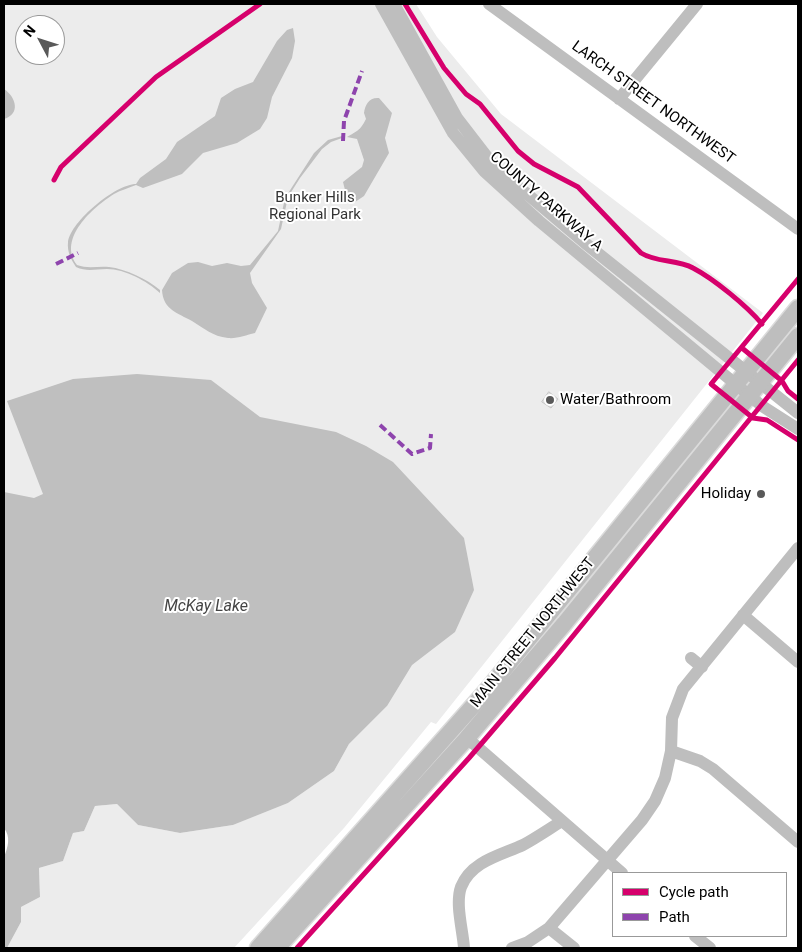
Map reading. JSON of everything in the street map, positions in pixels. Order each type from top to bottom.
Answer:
[{"type":"main road","name":"MAIN STREET NORTHWEST","points":[[258,948],[483,695],[798,308]]},
{"type":"main road","name":"MAIN STREET NORTHWEST","points":[[277,948],[467,738],[576,609],[798,336]]},
{"type":"street","name":"COUNTY PARKWAY A","points":[[382,4],[454,133],[484,171],[539,222],[741,377]]},
{"type":"street","name":"COUNTY PARKWAY A","points":[[394,4],[457,118],[494,166],[741,377]]},
{"type":"street","name":"LARCH STREET NORTHWEST","points":[[489,4],[798,229]]},
{"type":"street","points":[[619,99],[697,4]]},
{"type":"street","points":[[741,377],[754,389],[798,413]]},
{"type":"street","points":[[754,389],[762,406],[798,429]]},
{"type":"street","points":[[512,948],[528,942],[549,928],[607,861],[655,801],[665,778],[670,751],[672,718],[683,689],[798,548]]},
{"type":"street","points":[[743,615],[798,662]]},
{"type":"street","points":[[691,658],[702,667]]},
{"type":"street","points":[[467,738],[621,872]]},
{"type":"street","points":[[670,751],[700,760],[713,769],[798,842]]},
{"type":"street","points":[[464,948],[460,906],[461,888],[467,878],[476,867],[524,844],[562,821]]},
{"type":"street","points":[[549,928],[574,948]]},
{"type":"street","points":[[696,937],[710,948]]},
{"type":"green space","name":"Bunker Hills Regional Park","points":[[4,4],[416,4],[437,37],[501,114],[763,313],[436,724],[431,722],[344,828],[234,948],[7,948],[21,922],[21,907],[40,897],[39,868],[63,861],[73,833],[84,831],[95,806],[117,804],[138,825],[180,833],[233,825],[288,803],[334,771],[349,744],[387,706],[4,508]]},
{"type":"water","points":[[293,28],[295,41],[292,58],[272,97],[267,118],[260,129],[237,143],[203,153],[182,174],[143,188],[136,185],[114,194],[88,215],[74,235],[71,245],[72,255],[77,265],[109,267],[122,270],[149,282],[160,290],[160,293],[149,284],[128,273],[107,269],[87,270],[76,267],[68,249],[68,242],[71,233],[86,214],[117,190],[136,184],[140,178],[166,159],[177,142],[215,116],[221,98],[235,89],[253,82],[277,41],[287,30]]},
{"type":"water","points":[[4,89],[14,101],[15,109],[9,117],[4,119]]},
{"type":"water","points":[[379,98],[392,113],[385,138],[389,153],[364,196],[355,202],[345,190],[343,182],[362,167],[364,160],[357,139],[347,137],[358,130],[364,123],[366,119],[364,113],[368,102]]},
{"type":"water","points":[[342,136],[342,138],[331,142],[322,149],[300,178],[288,197],[281,229],[250,273],[252,283],[267,308],[255,333],[235,338],[217,336],[168,306],[163,297],[162,290],[172,273],[188,263],[198,262],[212,266],[227,263],[241,266],[250,265],[278,231],[285,198],[314,153],[328,140]]},
{"type":"water","name":"McKay Lake","points":[[137,374],[211,380],[260,417],[336,432],[366,446],[393,462],[464,538],[474,590],[455,632],[412,665],[387,706],[349,744],[334,771],[288,803],[233,825],[180,833],[138,825],[117,804],[95,806],[84,831],[73,833],[63,861],[39,868],[40,897],[21,907],[21,922],[7,948],[4,948],[4,857],[8,846],[8,838],[4,828],[4,492],[34,498],[43,494],[7,401],[73,379]]},
{"type":"building","name":"Water/Bathroom","points":[[549,392],[558,399],[551,408],[542,402]]},
{"type":"marked path","points":[[343,141],[344,121],[362,71]]},
{"type":"marked path","points":[[56,264],[78,253]]},
{"type":"marked path","points":[[380,425],[412,454],[430,448],[431,434]]},
{"type":"cycle path","points":[[54,180],[61,167],[156,77],[260,4]]},
{"type":"cycle path","points":[[405,4],[444,68],[466,94],[480,104],[518,151],[534,164],[578,187],[641,253],[693,268],[739,301],[762,324]]},
{"type":"cycle path","points":[[798,279],[711,384],[753,418],[767,420],[798,440]]},
{"type":"cycle path","points":[[742,348],[782,381],[788,391],[798,399]]},
{"type":"cycle path","points":[[297,948],[469,758],[555,658],[798,360]]},
{"type":"place","name":"Water/Bathroom","points":[[550,400]]},
{"type":"place","name":"Holiday","points":[[761,494]]}]
